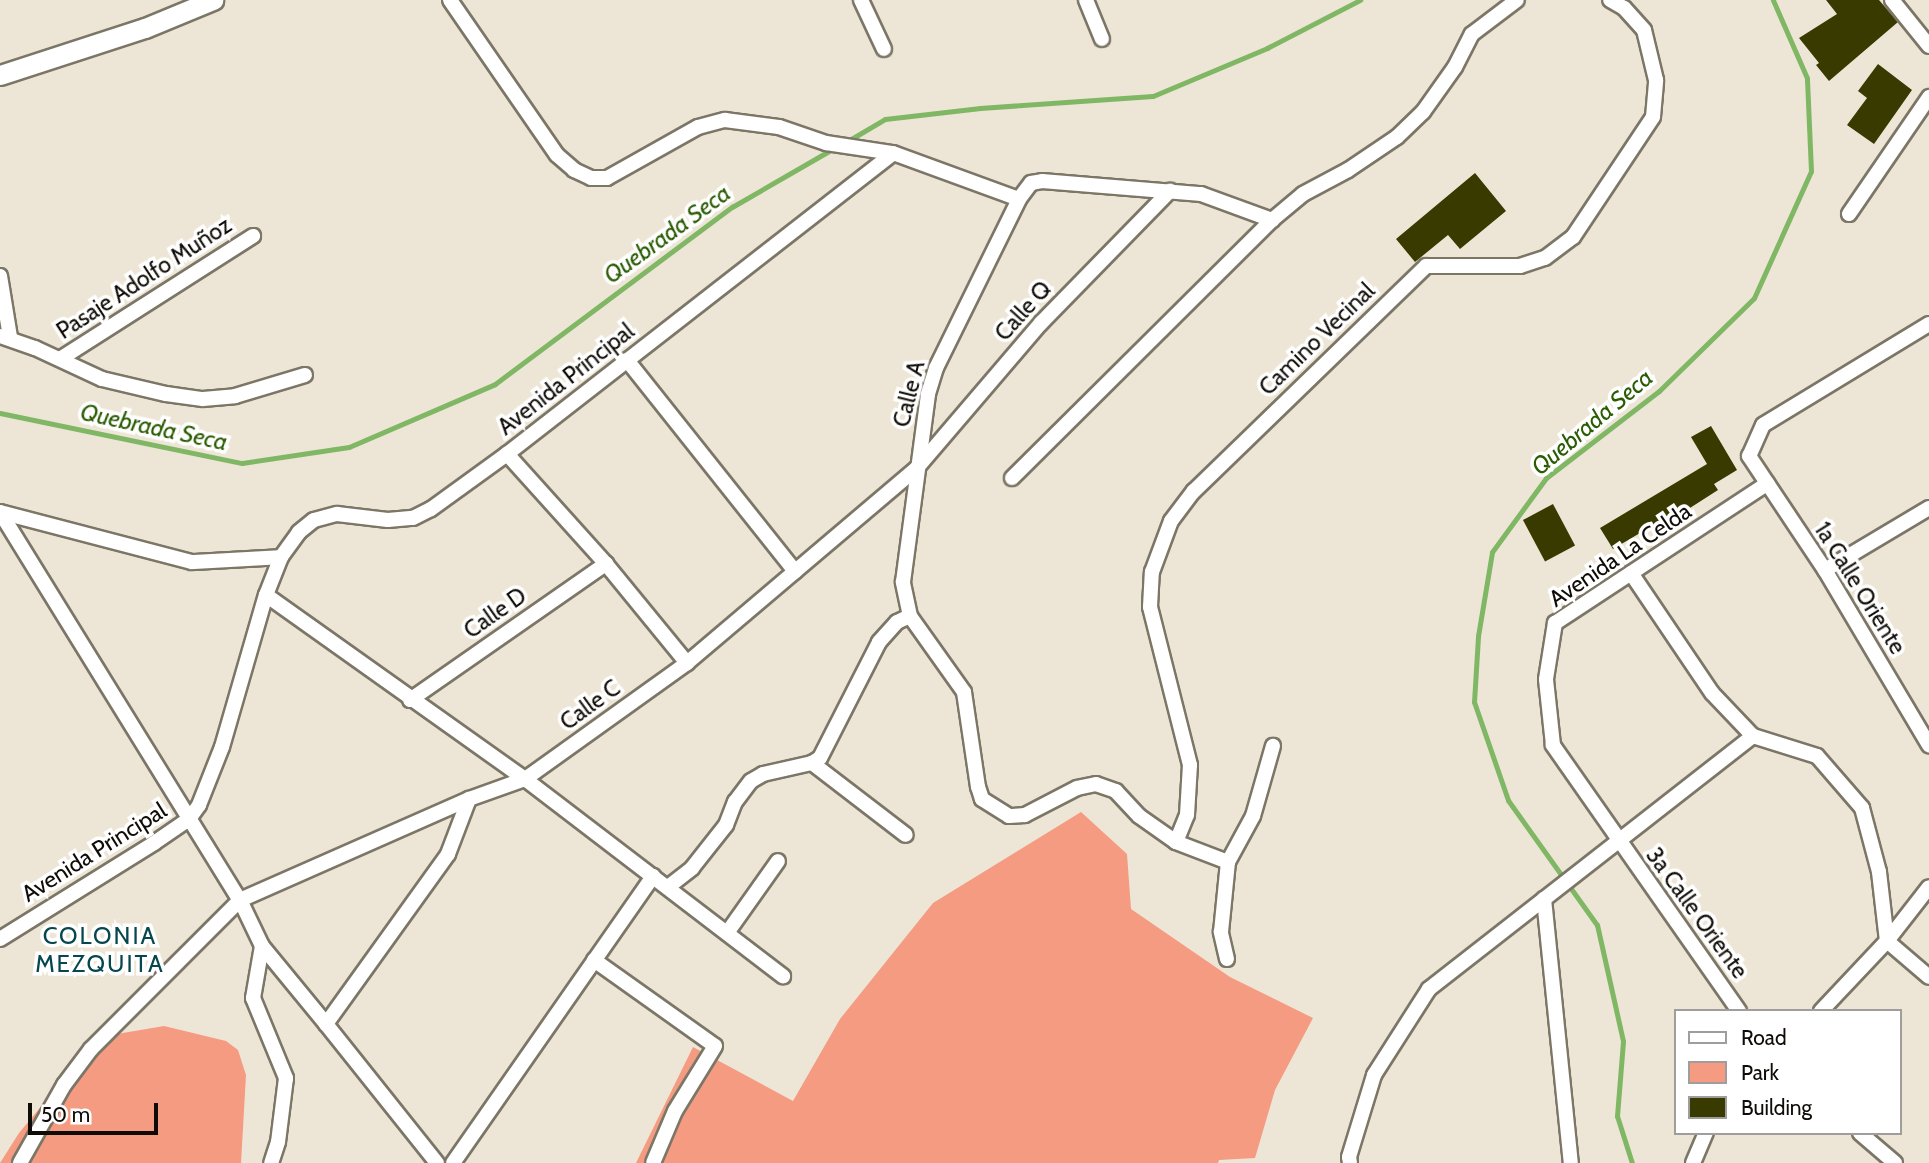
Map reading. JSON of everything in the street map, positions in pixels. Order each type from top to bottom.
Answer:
[{"type":"main road","points":[[0,75],[145,29],[212,0]]},
{"type":"street","points":[[450,0],[557,155],[574,170],[590,178],[607,178],[698,127],[725,120],[779,127],[826,143],[893,153],[1019,198],[1031,183],[1042,181],[1170,191],[1201,194],[1272,220]]},
{"type":"street","points":[[861,0],[884,49]]},
{"type":"street","points":[[1086,0],[1102,39]]},
{"type":"street","points":[[1012,478],[1272,220],[1303,194],[1348,170],[1396,137],[1423,112],[1455,67],[1472,34],[1517,0]]},
{"type":"street","name":"Camino Vecinal","points":[[1176,842],[1187,815],[1190,765],[1150,607],[1152,572],[1171,520],[1194,491],[1426,266],[1520,266],[1545,258],[1573,237],[1653,117],[1656,80],[1644,30],[1624,8],[1610,0]]},
{"type":"street","points":[[1892,0],[1929,46]]},
{"type":"street","points":[[1849,214],[1929,97]]},
{"type":"street","name":"Avenida Principal","points":[[0,939],[188,819],[199,806],[222,747],[266,595],[281,557],[299,532],[314,520],[337,514],[388,520],[414,517],[431,509],[507,454],[893,153]]},
{"type":"street","name":"Calle Q","points":[[917,468],[1041,323],[1170,191]]},
{"type":"street","name":"Calle A","points":[[910,616],[903,582],[928,394],[936,368],[1019,198]]},
{"type":"street","name":"Pasaje Adolfo Muñoz","points":[[60,359],[253,236]]},
{"type":"street","points":[[0,276],[5,336],[102,379],[203,399],[235,396],[305,375]]},
{"type":"street","name":"1a Calle Oriente","points":[[1929,324],[1763,425],[1749,456],[1825,570],[1929,745]]},
{"type":"street","points":[[627,360],[795,571]]},
{"type":"street","points":[[507,454],[606,564],[687,663]]},
{"type":"street","name":"Calle C","points":[[240,900],[469,799],[525,779],[687,663],[917,468]]},
{"type":"street","name":"Avenida La Celda","points":[[1618,841],[1553,745],[1546,679],[1555,623],[1768,484]]},
{"type":"street","points":[[1825,570],[1929,508]]},
{"type":"street","points":[[0,512],[192,562],[281,557]]},
{"type":"street","points":[[0,512],[240,900],[262,946],[437,1163]]},
{"type":"street","name":"Calle D","points":[[410,700],[606,564]]},
{"type":"street","points":[[1631,573],[1712,693],[1753,736],[1817,756],[1862,808],[1879,872],[1887,941],[1929,978]]},
{"type":"street","points":[[266,595],[410,700],[525,779],[783,976]]},
{"type":"street","points":[[668,887],[692,868],[726,825],[735,802],[751,781],[763,774],[811,763],[820,758],[886,632],[910,616],[964,692],[978,787],[988,804],[1009,816],[1026,815],[1077,788],[1096,784],[1116,791],[1139,816],[1176,842],[1228,862]]},
{"type":"street","points":[[1350,1163],[1349,1157],[1374,1075],[1429,989],[1753,736]]},
{"type":"street","points":[[1227,959],[1221,932],[1228,862],[1253,816],[1273,746]]},
{"type":"street","points":[[811,763],[906,835]]},
{"type":"street","points":[[326,1024],[448,854],[469,799]]},
{"type":"street","name":"3a Calle Oriente","points":[[1618,841],[1738,1009]]},
{"type":"street","points":[[727,933],[778,861]]},
{"type":"street","points":[[453,1163],[653,876]]},
{"type":"street","points":[[1823,1009],[1887,941],[1929,887]]},
{"type":"street","points":[[1544,899],[1572,1163]]},
{"type":"street","points":[[20,1163],[64,1085],[91,1049],[240,900]]},
{"type":"street","points":[[262,946],[253,998],[286,1078],[282,1119],[271,1163]]},
{"type":"street","points":[[594,960],[715,1046],[675,1111],[653,1163]]},
{"type":"street","points":[[1693,1163],[1705,1135]]},
{"type":"street","points":[[1862,1135],[1895,1163]]},
{"type":"green space","points":[[1081,812],[1127,854],[1131,909],[1230,977],[1313,1018],[1275,1090],[1255,1158],[1219,1160],[1218,1163],[636,1163],[693,1047],[793,1101],[840,1019],[933,903]]},
{"type":"green space","points":[[164,1026],[226,1041],[238,1050],[246,1075],[241,1163],[0,1163],[19,1133],[64,1079],[117,1034]]},
{"type":"building","points":[[1826,0],[1879,0],[1898,22],[1829,81],[1799,38],[1837,14]]},
{"type":"building","points":[[1878,64],[1912,90],[1874,144],[1847,125],[1867,98],[1858,91]]},
{"type":"building","points":[[1475,173],[1506,211],[1460,249],[1448,235],[1415,262],[1396,239]]},
{"type":"building","points":[[1711,426],[1737,470],[1714,484],[1718,490],[1665,524],[1662,520],[1613,549],[1600,528],[1707,464],[1691,437]]},
{"type":"building","points":[[1553,504],[1575,545],[1545,561],[1523,520]]},
{"type":"waterway","name":"Quebrada Seca","points":[[846,142],[885,119],[980,108],[1153,96],[1267,48],[1360,0]]},
{"type":"waterway","name":"Quebrada Seca","points":[[1632,1163],[1617,1116],[1623,1041],[1597,925],[1508,800],[1474,702],[1478,636],[1492,552],[1546,478],[1659,391],[1754,298],[1811,171],[1807,78],[1773,0]]},
{"type":"waterway","name":"Quebrada Seca","points":[[0,413],[242,463],[349,447],[495,384],[732,207],[834,148]]},
{"type":"district","name":"COLONIA MEZQUITA","points":[[100,950]]}]
